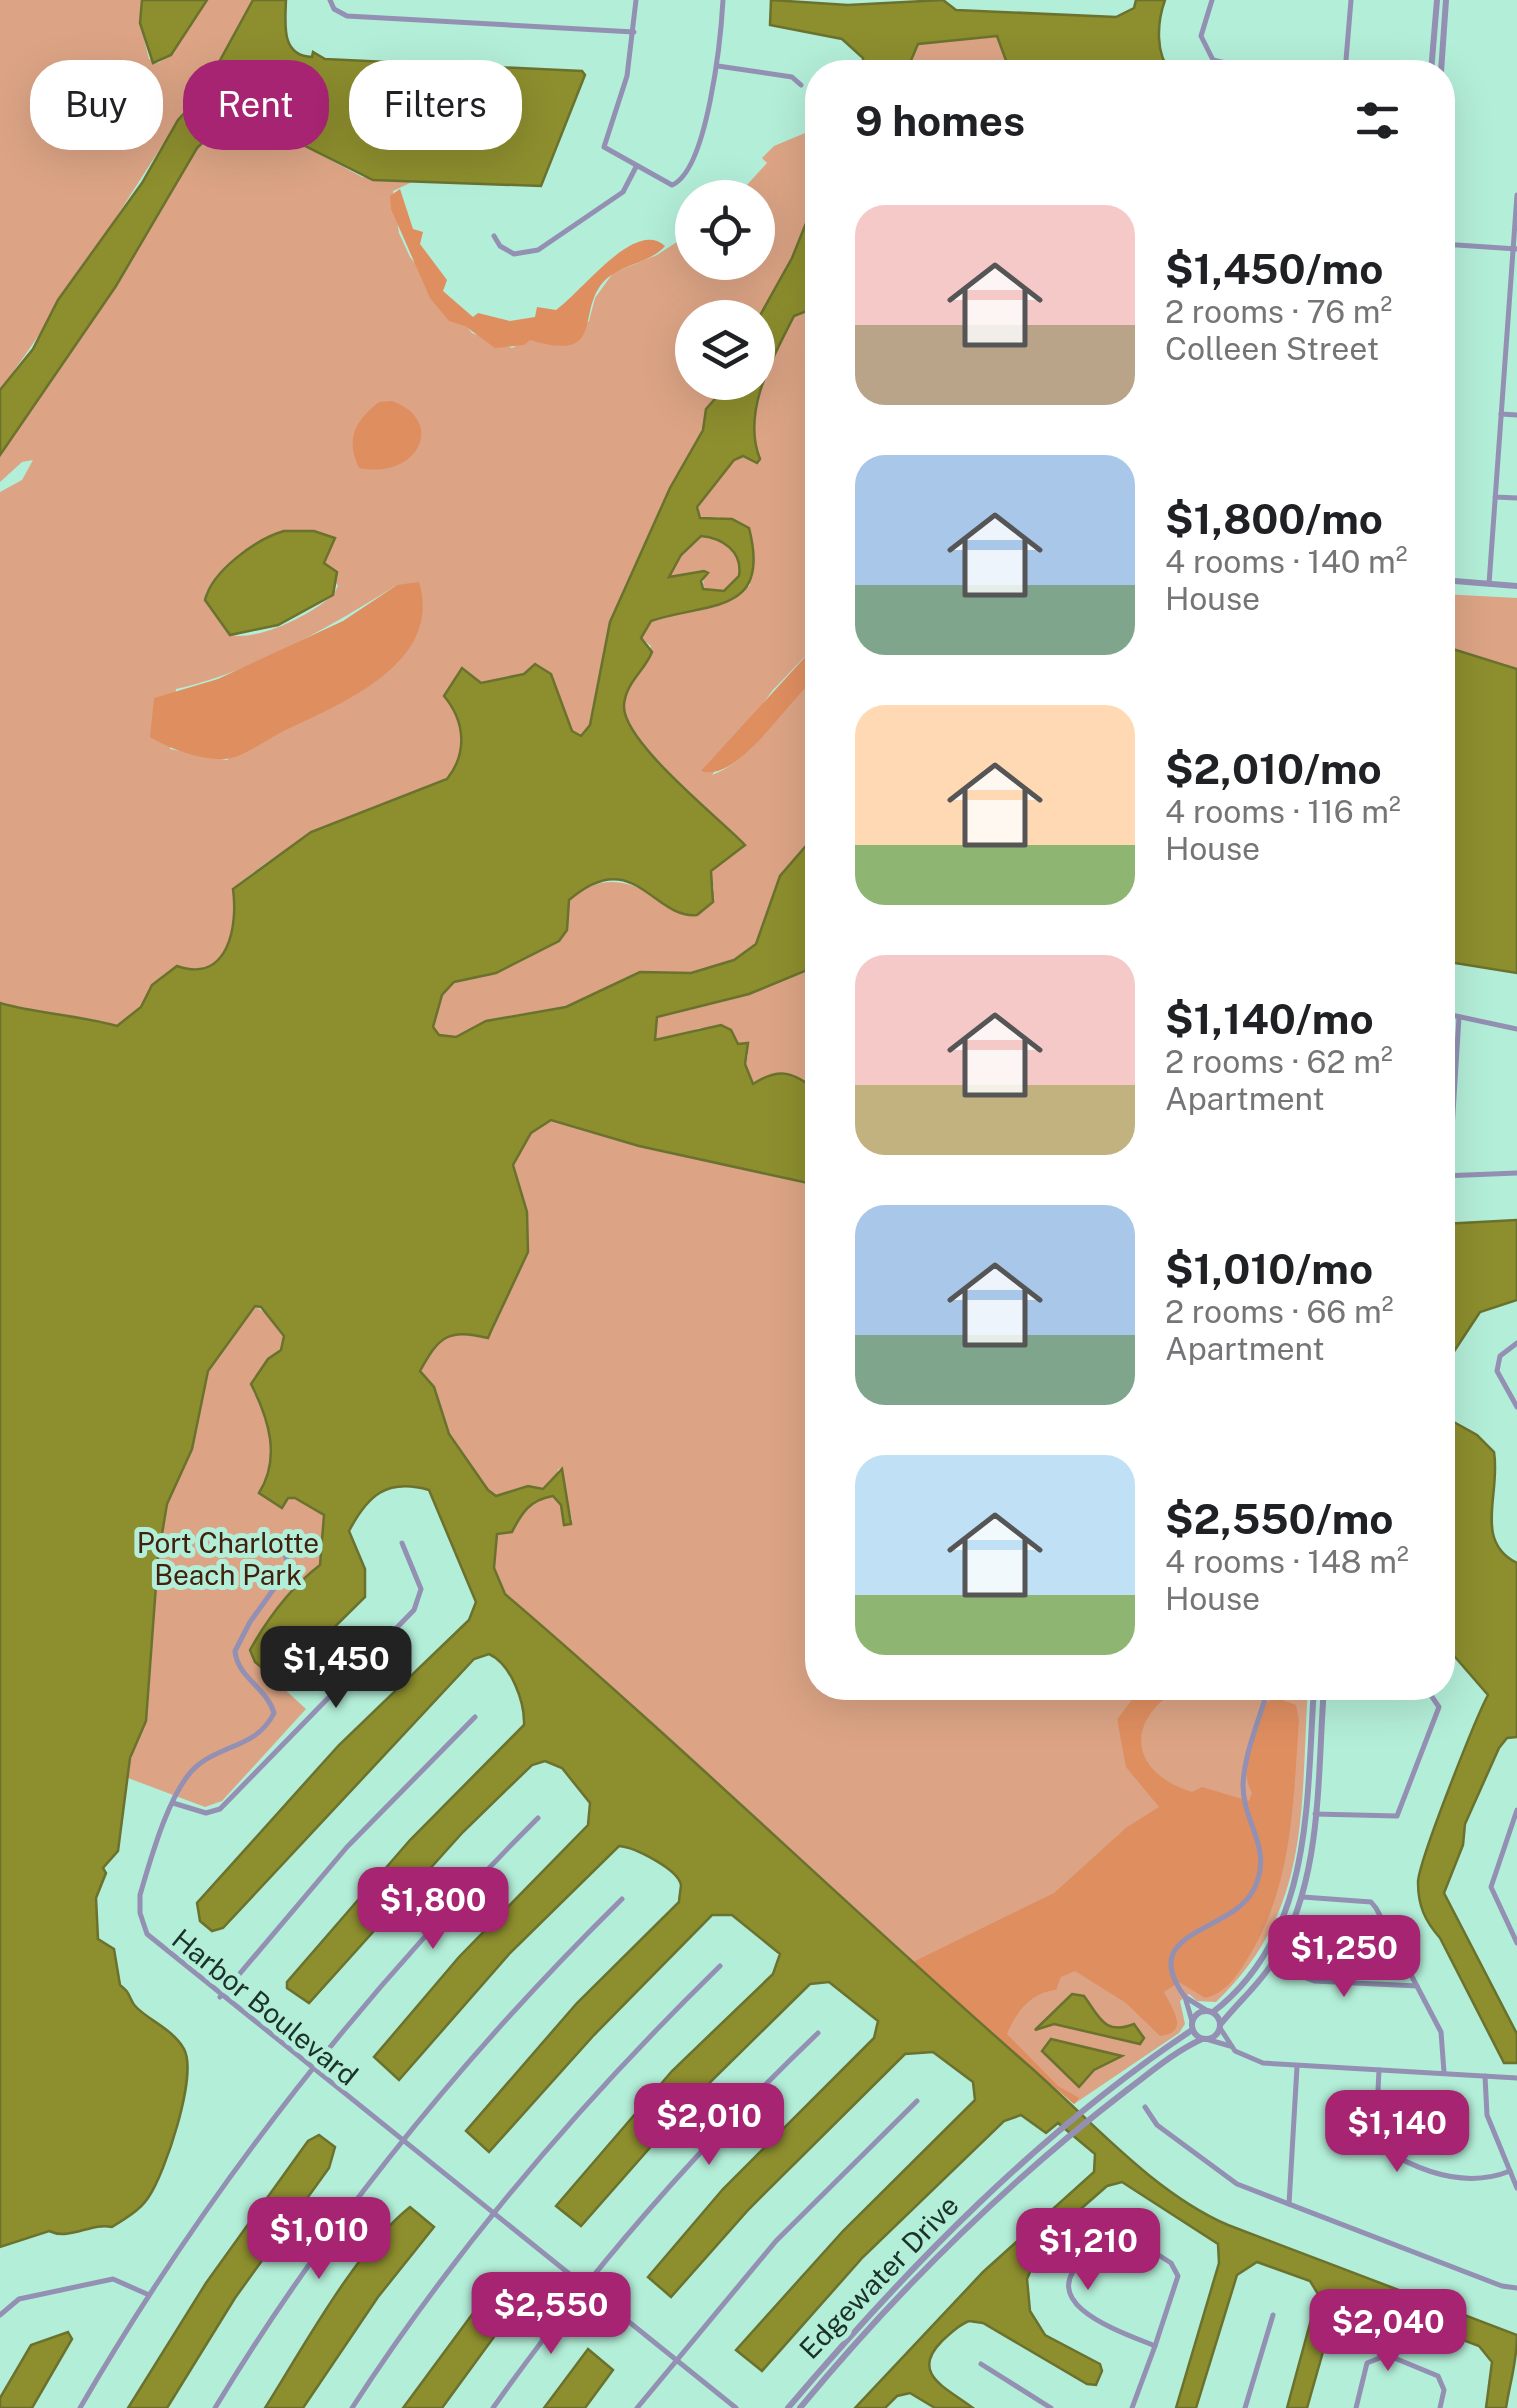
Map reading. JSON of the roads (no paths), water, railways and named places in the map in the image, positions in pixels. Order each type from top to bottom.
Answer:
[{"type":"street","points":[[330,0],[347,16],[634,32]]},
{"type":"street","points":[[636,0],[634,32],[604,147],[665,181],[679,182],[688,167],[718,66],[723,0]]},
{"type":"street","points":[[1212,0],[1201,36],[1212,60]]},
{"type":"street","points":[[1346,60],[1350,0]]},
{"type":"street","points":[[1432,60],[1437,0]]},
{"type":"street","points":[[1442,60],[1446,0]]},
{"type":"street","points":[[718,66],[792,76],[801,84]]},
{"type":"street","points":[[494,236],[514,254],[538,250],[622,192],[636,166]]},
{"type":"street","points":[[1489,584],[1517,195]]},
{"type":"street","points":[[1455,245],[1515,249]]},
{"type":"street","points":[[1507,331],[1517,332]]},
{"type":"street","points":[[1501,414],[1517,415]]},
{"type":"street","points":[[1495,497],[1517,498]]},
{"type":"street","points":[[1455,582],[1517,586]]},
{"type":"street","points":[[1455,1015],[1517,1029]]},
{"type":"street","points":[[1455,1056],[1458,1016]]},
{"type":"street","points":[[1455,1176],[1517,1173]]},
{"type":"street","points":[[1517,1343],[1500,1356],[1497,1371],[1517,1406]]},
{"type":"street","points":[[173,1804],[198,1812],[220,1809],[414,1610],[421,1589],[402,1543]]},
{"type":"street","name":"Harbor Boulevard","points":[[284,1544],[288,1569],[250,1622],[235,1651],[242,1670],[270,1697],[274,1713],[268,1726],[248,1742],[197,1766],[173,1804],[140,1896],[141,1920],[156,1946],[736,2408]]},
{"type":"street","points":[[1265,1700],[1243,1783],[1247,1812],[1261,1845],[1261,1872],[1243,1904],[1188,1936],[1171,1959],[1170,1977],[1185,1998],[1192,2025],[1204,2039],[1230,2046],[1256,2062],[1517,2078]]},
{"type":"street","points":[[1210,2012],[1258,1966],[1292,1900],[1301,1860],[1313,1700]]},
{"type":"street","points":[[1220,2026],[1273,1962],[1303,1897],[1315,1814],[1323,1700]]},
{"type":"street","points":[[1315,1814],[1397,1816],[1439,1707],[1434,1700]]},
{"type":"street","points":[[220,1997],[336,1859],[475,1717]]},
{"type":"street","points":[[1517,1810],[1490,1887],[1517,1943]]},
{"type":"street","points":[[80,2408],[225,2182],[310,2069],[422,1938],[538,1818]]},
{"type":"street","points":[[1303,1897],[1371,1902],[1443,2039],[1444,2074]]},
{"type":"street","points":[[216,2408],[294,2286],[402,2142],[519,2004],[622,1899]]},
{"type":"street","points":[[352,2408],[492,2214],[604,2083],[720,1966]]},
{"type":"street","points":[[1283,1969],[1314,1981],[1418,1986]]},
{"type":"street","points":[[1185,1998],[1210,2012],[1230,2046]]},
{"type":"street","name":"Edgewater Drive","points":[[788,2408],[910,2272],[1060,2131],[1210,2012]]},
{"type":"street","name":"Edgewater Drive","points":[[800,2408],[918,2277],[1071,2132],[1220,2026]]},
{"type":"street","points":[[493,2408],[584,2287],[690,2162],[818,2033]]},
{"type":"street","points":[[1289,2204],[1297,2066]]},
{"type":"street","points":[[1379,2070],[1376,2130],[1385,2150],[1460,2180],[1482,2180],[1510,2171]]},
{"type":"street","points":[[1485,2076],[1485,2108],[1517,2188]]},
{"type":"street","points":[[637,2408],[776,2241],[916,2100]]},
{"type":"street","points":[[1146,2107],[1156,2125],[1230,2180],[1502,2286],[1517,2288]]},
{"type":"street","points":[[1132,2408],[1155,2346],[1178,2283],[1176,2269],[1130,2234],[1115,2234],[1072,2270],[1068,2292],[1081,2311],[1155,2346]]},
{"type":"street","points":[[0,2315],[19,2299],[113,2279],[149,2295]]},
{"type":"street","points":[[1245,2408],[1272,2315]]},
{"type":"street","points":[[1356,2408],[1367,2364],[1386,2355],[1438,2376],[1444,2390],[1440,2408]]},
{"type":"street","points":[[981,2364],[1051,2408]]},
{"type":"park label","name":"Port Charlotte Beach Park","points":[[228,1559]]}]
